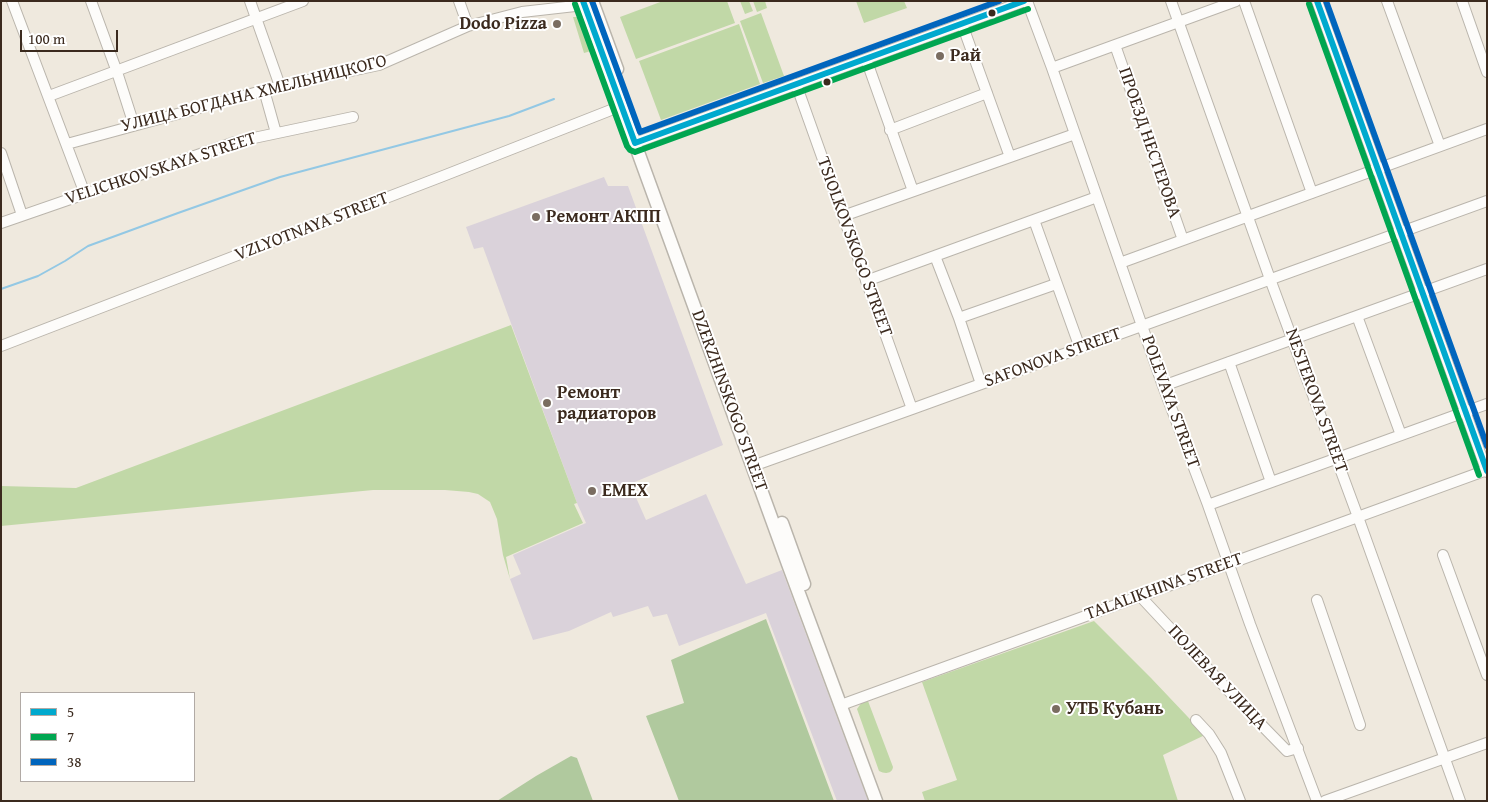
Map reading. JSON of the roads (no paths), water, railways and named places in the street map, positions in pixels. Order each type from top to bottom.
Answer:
[{"type":"main road","name":"DZERZHINSKOGO STREET","points":[[586,2],[622,108],[638,141],[788,564],[883,801]]},
{"type":"main road","name":"DZERZHINSKOGO STREET","points":[[586,2],[761,462],[876,801]]},
{"type":"street","points":[[12,1],[86,194]]},
{"type":"street","points":[[91,1],[134,125]]},
{"type":"street","points":[[250,1],[280,86]]},
{"type":"street","points":[[49,96],[303,1]]},
{"type":"street","points":[[459,1],[468,26]]},
{"type":"street","points":[[638,141],[1026,1]]},
{"type":"street","name":"POLEVAYA STREET","points":[[1026,1],[1052,68],[1163,386],[1317,801]]},
{"type":"street","name":"NESTEROVA STREET","points":[[1171,1],[1270,280],[1460,801]]},
{"type":"street","points":[[1052,68],[1236,1]]},
{"type":"street","points":[[1244,1],[1312,193]]},
{"type":"street","points":[[1317,1],[1486,471]]},
{"type":"street","points":[[1388,1],[1440,146]]},
{"type":"street","points":[[1462,1],[1487,72]]},
{"type":"street","name":"УЛИЦА БОГДАНА ХМЕЛЬНИЦКОГО","points":[[67,144],[264,90],[379,65],[468,26],[522,12],[586,2]]},
{"type":"street","points":[[962,24],[1010,157]]},
{"type":"street","name":"ПРОЕЗД НЕСТЕРОВА","points":[[1115,45],[1183,240]]},
{"type":"street","points":[[866,59],[913,191]]},
{"type":"street","name":"TSIOLKOVSKOGO STREET","points":[[796,84],[912,409]]},
{"type":"street","points":[[264,90],[276,133]]},
{"type":"street","points":[[890,130],[987,93]]},
{"type":"street","name":"VZLYOTNAYA STREET","points":[[1,346],[616,108],[622,108]]},
{"type":"street","name":"VELICHKOVSKAYA STREET","points":[[1,223],[235,142],[353,118]]},
{"type":"street","points":[[1120,263],[1487,128]]},
{"type":"street","points":[[843,216],[1075,134]]},
{"type":"street","points":[[1,153],[22,215]]},
{"type":"street","points":[[866,281],[1097,197]]},
{"type":"street","name":"SAFONOVA STREET","points":[[761,462],[1487,201]]},
{"type":"street","points":[[1034,220],[1080,348]]},
{"type":"street","points":[[934,256],[981,384]]},
{"type":"street","points":[[1163,386],[1487,269]]},
{"type":"street","points":[[958,318],[1056,284]]},
{"type":"street","points":[[1357,316],[1401,435]]},
{"type":"street","points":[[1229,362],[1270,482]]},
{"type":"street","points":[[1208,504],[1487,404]]},
{"type":"street","name":"TALALIKHINA STREET","points":[[844,704],[1486,471]]},
{"type":"street","points":[[1443,555],[1487,675]]},
{"type":"street","name":"ПОЛЕВАЯ УЛИЦА","points":[[1140,596],[1287,751],[1298,748]]},
{"type":"street","points":[[1317,600],[1360,725]]},
{"type":"street","points":[[1196,720],[1209,734],[1221,753],[1240,801]]},
{"type":"street","points":[[1325,801],[1487,743]]},
{"type":"waterway","points":[[1,289],[38,276],[88,246],[280,177],[509,116],[554,99]]},
{"type":"place","name":"Dodo Pizza","points":[[557,24]]},
{"type":"place","name":"Рай","points":[[940,56]]},
{"type":"place","name":"Ремонт АКПП","points":[[536,217]]},
{"type":"place","name":"Ремонт радиаторов","points":[[547,403]]},
{"type":"place","name":"EMEX","points":[[592,491]]},
{"type":"place","name":"УТБ Кубань","points":[[1056,709]]}]
